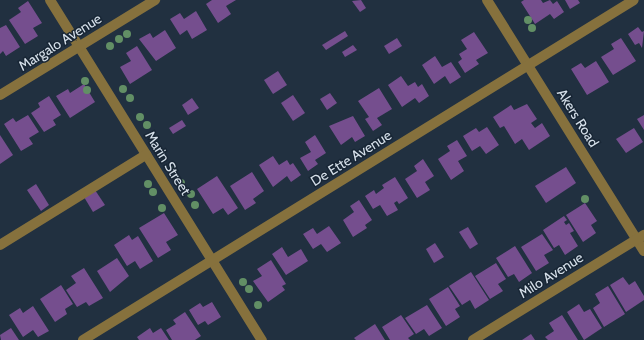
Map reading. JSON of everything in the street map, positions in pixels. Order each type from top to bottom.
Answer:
[{"type":"street","name":"Marin Street","points":[[50,0],[262,340]]},
{"type":"street","name":"Margalo Avenue","points":[[0,95],[154,0]]},
{"type":"street","name":"Akers Road","points":[[488,0],[528,65],[640,237],[644,251]]},
{"type":"street","name":"De Ette Avenue","points":[[83,340],[634,0]]},
{"type":"street","points":[[0,245],[146,155]]},
{"type":"street","name":"Milo Avenue","points":[[473,340],[640,237]]},
{"type":"building","points":[[212,0],[236,0],[226,6],[231,14],[218,23],[206,4]]},
{"type":"building","points":[[361,0],[366,8],[360,12],[352,1]]},
{"type":"building","points":[[524,0],[541,0],[543,3],[550,0],[553,4],[557,1],[564,12],[554,19],[550,14],[535,24],[521,2]]},
{"type":"building","points":[[565,0],[578,0],[580,3],[570,9]]},
{"type":"building","points":[[28,1],[42,23],[33,28],[38,36],[25,44],[9,20],[21,12],[18,8]]},
{"type":"building","points":[[196,11],[207,30],[192,39],[187,30],[180,35],[170,19],[180,13],[184,19]]},
{"type":"building","points":[[6,25],[20,47],[6,56],[3,51],[0,54],[0,28]]},
{"type":"building","points":[[638,27],[642,32],[644,31],[642,48],[639,43],[635,45],[628,34]]},
{"type":"building","points":[[165,30],[176,48],[156,61],[139,39],[150,33],[153,38]]},
{"type":"building","points":[[345,31],[348,36],[326,50],[322,45]]},
{"type":"building","points":[[474,32],[488,53],[476,60],[479,64],[465,73],[458,62],[462,59],[459,54],[467,49],[461,40]]},
{"type":"building","points":[[397,38],[402,46],[389,54],[384,46]]},
{"type":"building","points":[[621,38],[636,61],[613,75],[601,57],[614,49],[611,44]]},
{"type":"building","points":[[353,45],[357,50],[345,57],[342,52]]},
{"type":"building","points":[[137,46],[152,70],[130,84],[120,67],[131,61],[126,53]]},
{"type":"building","points":[[435,56],[442,67],[451,62],[461,77],[450,84],[445,76],[434,84],[422,65]]},
{"type":"building","points":[[596,61],[609,82],[587,95],[571,69],[581,63],[585,68]]},
{"type":"building","points":[[278,71],[287,85],[273,94],[264,80]]},
{"type":"building","points":[[401,76],[408,86],[415,82],[418,87],[422,84],[429,96],[419,103],[415,98],[402,107],[388,85]]},
{"type":"building","points":[[84,84],[95,102],[70,118],[56,96],[68,89],[70,93]]},
{"type":"building","points":[[379,88],[392,109],[377,118],[382,125],[373,131],[365,119],[369,117],[358,101]]},
{"type":"building","points":[[330,93],[337,103],[327,110],[320,99]]},
{"type":"building","points":[[293,95],[305,113],[293,121],[281,103]]},
{"type":"building","points":[[49,96],[61,115],[53,120],[56,125],[44,132],[31,113],[40,107],[38,103]]},
{"type":"building","points":[[192,98],[199,108],[188,115],[182,105]]},
{"type":"building","points":[[527,104],[537,119],[531,123],[535,128],[542,123],[550,136],[529,150],[522,139],[515,144],[504,126],[500,128],[493,117],[511,105],[514,110]]},
{"type":"building","points":[[28,115],[39,132],[29,138],[33,144],[21,151],[4,124],[13,118],[16,122]]},
{"type":"building","points":[[644,115],[644,130],[637,119]]},
{"type":"building","points":[[353,116],[365,136],[355,142],[352,137],[341,145],[329,126]]},
{"type":"building","points":[[182,120],[186,126],[173,134],[169,128]]},
{"type":"building","points":[[487,127],[499,145],[486,154],[480,146],[472,151],[463,136],[476,128],[479,132]]},
{"type":"building","points":[[634,128],[643,142],[626,153],[616,139]]},
{"type":"building","points":[[0,135],[13,155],[0,164]]},
{"type":"building","points":[[315,135],[326,153],[315,160],[318,164],[308,171],[300,158],[311,152],[305,142]]},
{"type":"building","points":[[457,140],[467,156],[458,161],[464,171],[451,180],[438,159],[450,151],[447,146]]},
{"type":"building","points":[[273,156],[279,165],[287,160],[290,165],[293,163],[301,175],[291,182],[287,176],[273,187],[259,165]]},
{"type":"building","points":[[423,159],[434,176],[425,182],[430,190],[417,198],[405,179],[417,171],[414,166]]},
{"type":"building","points":[[566,167],[576,183],[546,203],[535,186]]},
{"type":"building","points":[[252,172],[264,191],[253,199],[256,203],[245,210],[230,186]]},
{"type":"building","points":[[217,176],[238,208],[228,215],[223,208],[213,214],[197,189]]},
{"type":"building","points":[[395,177],[408,198],[399,204],[397,201],[394,203],[398,210],[387,216],[380,205],[373,209],[365,196],[374,190],[376,194],[384,188],[382,185]]},
{"type":"building","points":[[36,184],[49,205],[41,211],[27,190]]},
{"type":"building","points":[[95,190],[105,205],[93,212],[84,197]]},
{"type":"building","points":[[359,200],[372,220],[365,225],[367,228],[353,237],[343,220],[354,212],[350,206]]},
{"type":"building","points":[[585,203],[597,221],[591,225],[596,233],[583,242],[566,215]]},
{"type":"building","points":[[164,213],[178,235],[166,242],[171,250],[158,258],[139,228]]},
{"type":"building","points":[[564,216],[567,220],[564,222],[566,225],[569,223],[574,231],[570,233],[578,246],[565,255],[559,245],[554,248],[543,230]]},
{"type":"building","points":[[329,226],[341,243],[327,252],[321,244],[313,249],[303,234],[313,228],[317,234]]},
{"type":"building","points":[[468,227],[478,244],[470,249],[459,232]]},
{"type":"building","points":[[542,234],[553,250],[544,255],[549,263],[536,271],[521,247]]},
{"type":"building","points":[[129,235],[132,240],[138,236],[153,261],[140,269],[135,261],[127,266],[114,245]]},
{"type":"building","points":[[435,243],[444,257],[434,263],[426,249]]},
{"type":"building","points":[[515,246],[532,273],[519,282],[514,274],[508,277],[496,258]]},
{"type":"building","points":[[282,247],[288,257],[301,249],[308,261],[286,275],[272,254]]},
{"type":"building","points":[[117,258],[129,276],[110,292],[97,271]]},
{"type":"building","points":[[271,260],[286,284],[282,286],[285,290],[268,302],[253,281],[262,276],[257,269]]},
{"type":"building","points":[[496,263],[506,279],[498,284],[503,291],[490,299],[475,276]]},
{"type":"building","points":[[84,268],[103,298],[89,306],[86,302],[77,307],[66,290],[76,283],[71,276]]},
{"type":"building","points":[[471,272],[489,300],[475,309],[470,300],[462,305],[449,286]]},
{"type":"building","points":[[623,277],[629,285],[635,281],[644,296],[644,300],[626,312],[610,285]]},
{"type":"building","points":[[61,285],[73,304],[65,309],[67,314],[55,322],[40,299]]},
{"type":"building","points":[[608,286],[625,314],[604,327],[593,308],[600,303],[595,294]]},
{"type":"building","points":[[448,287],[460,306],[455,309],[460,317],[446,326],[429,299]]},
{"type":"building","points":[[212,302],[221,317],[208,325],[205,321],[198,325],[189,310],[200,303],[203,307]]},
{"type":"building","points":[[579,304],[584,312],[590,309],[602,328],[584,340],[567,312]]},
{"type":"building","points":[[427,305],[442,328],[429,336],[424,329],[416,334],[405,318]]},
{"type":"building","points":[[33,306],[49,331],[38,337],[33,330],[23,337],[9,315],[20,308],[23,313]]},
{"type":"building","points":[[185,312],[201,336],[195,340],[172,340],[166,330],[176,324],[173,320]]},
{"type":"building","points":[[401,315],[414,334],[408,338],[410,340],[390,340],[382,327]]},
{"type":"building","points":[[562,315],[578,340],[548,340],[545,337],[554,331],[549,323]]},
{"type":"building","points":[[375,324],[385,340],[356,340],[354,338]]},
{"type":"building","points":[[11,328],[19,340],[1,340],[0,335]]},
{"type":"building","points":[[150,328],[153,333],[161,328],[169,340],[139,340],[137,337]]},
{"type":"building","points":[[531,334],[535,340],[522,340]]}]
